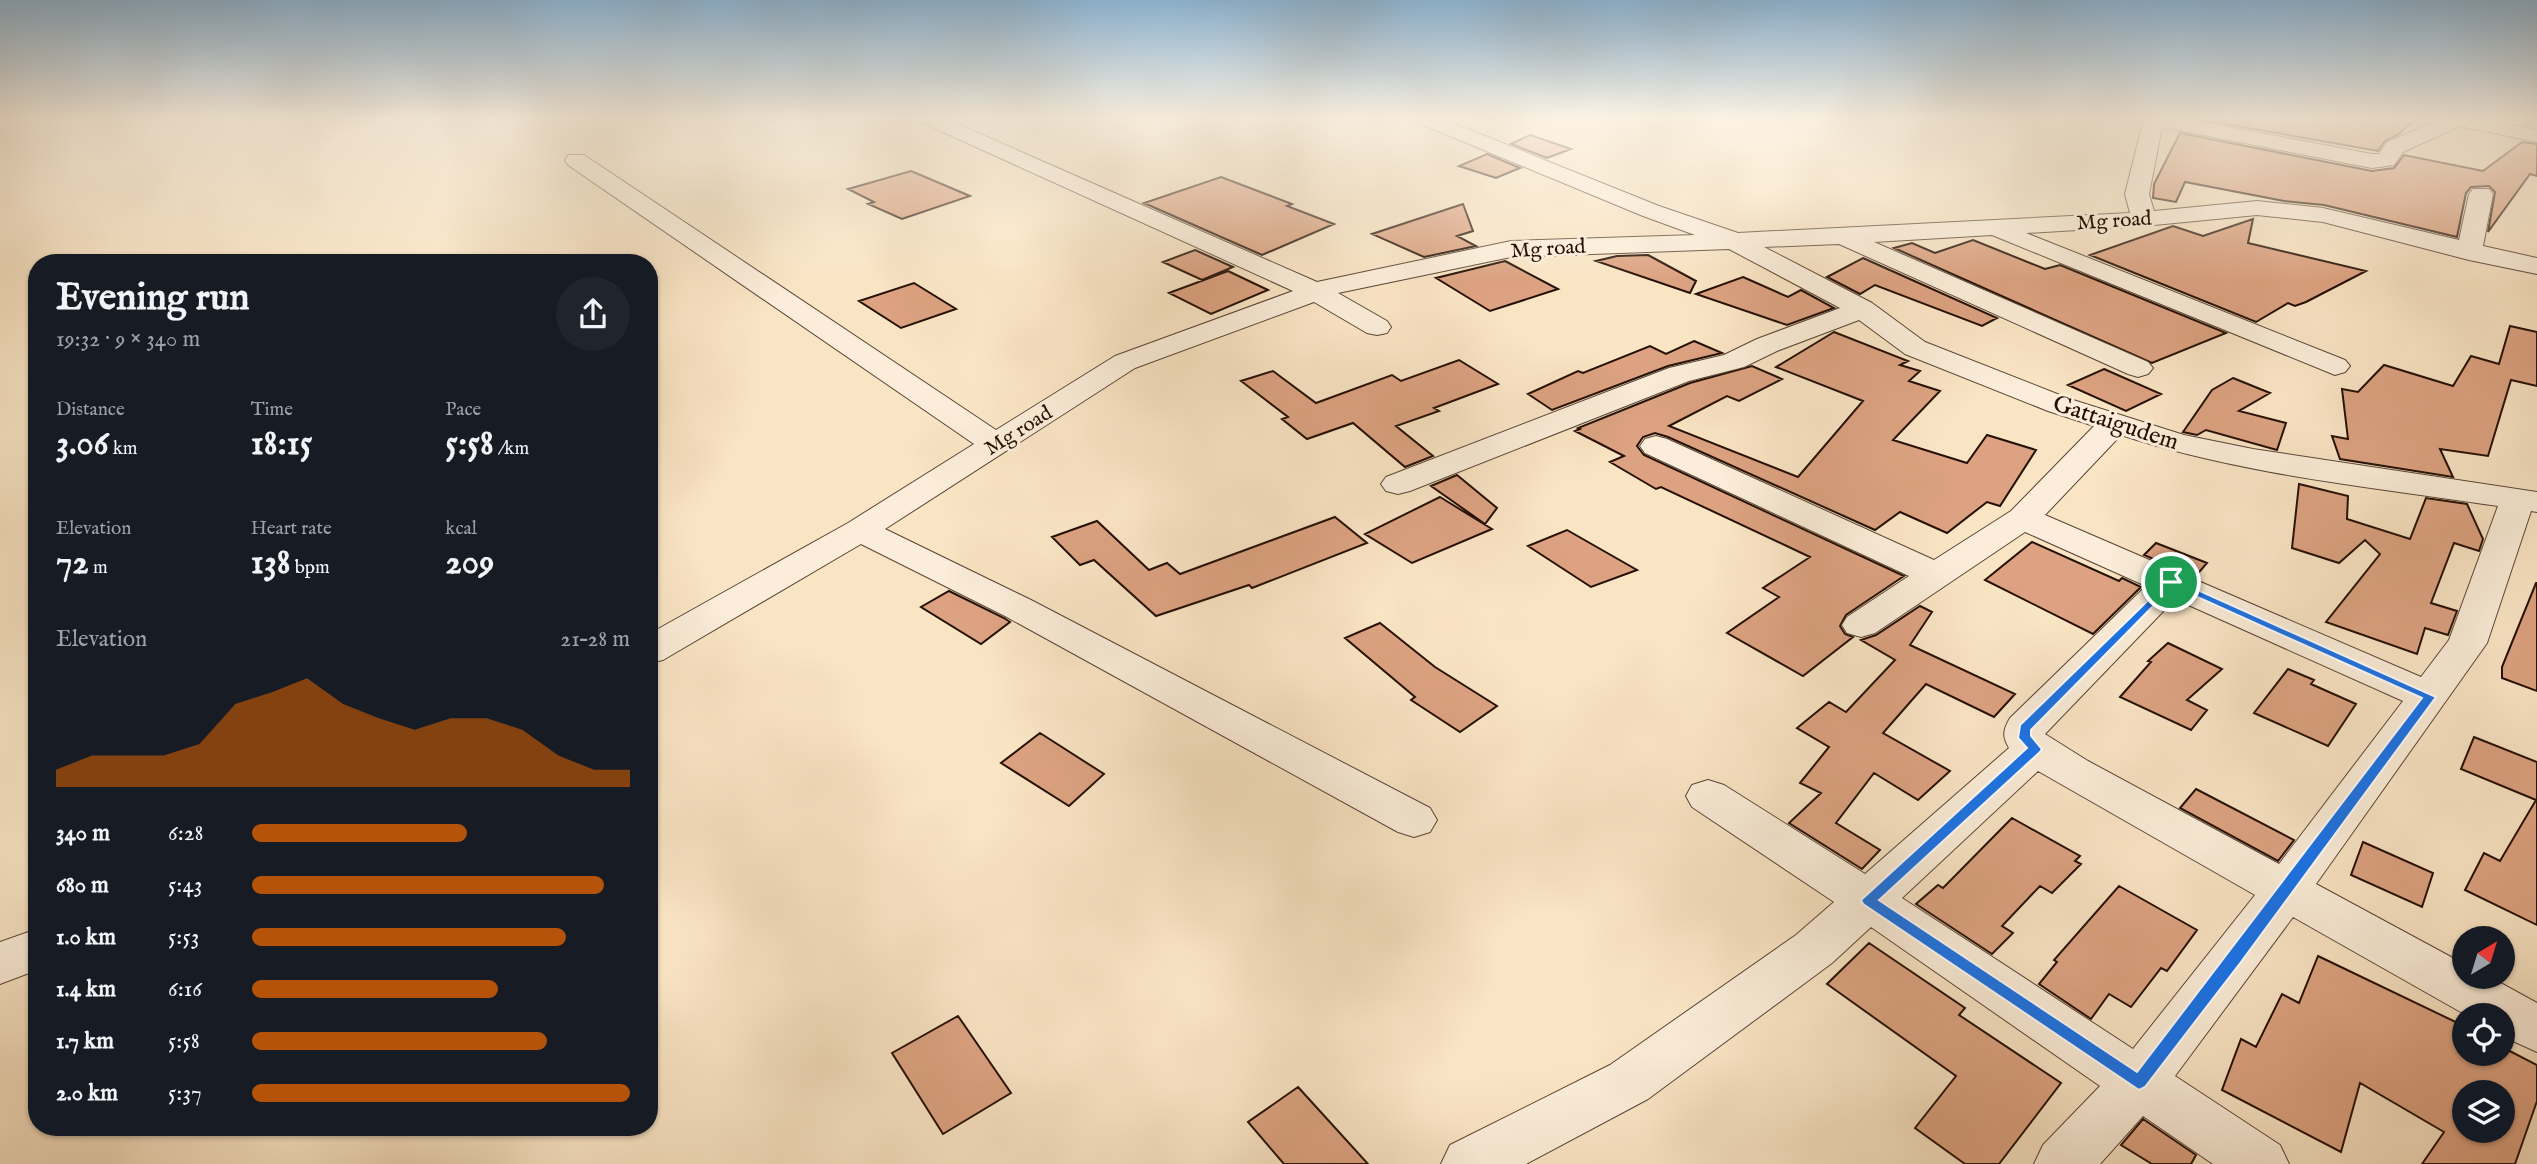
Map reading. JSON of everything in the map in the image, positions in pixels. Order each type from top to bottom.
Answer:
[{"type":"street","points":[[594,172],[996,444]]},
{"type":"street","points":[[1049,172],[1317,292],[1377,327]]},
{"type":"street","points":[[1556,172],[1651,211],[1730,239]]},
{"type":"street","points":[[2142,172],[2137,194],[2144,219]]},
{"type":"street","points":[[2469,251],[2481,194]]},
{"type":"street","name":"Mg road","points":[[658,646],[860,530],[1125,362],[1335,285],[1511,249],[1992,229],[2257,208],[2310,214],[2537,266]]},
{"type":"street","points":[[1992,229],[2335,366]]},
{"type":"street","points":[[1841,237],[2138,368]]},
{"type":"street","name":"Gattaigudem","points":[[1730,239],[1861,309],[1916,348],[2059,405],[2176,443],[2253,460],[2528,501]]},
{"type":"street","points":[[1398,484],[1679,374],[1734,361],[1861,309]]},
{"type":"street","points":[[1861,625],[2023,518],[2115,423]]},
{"type":"street","points":[[1656,446],[1936,575]]},
{"type":"street","points":[[2063,1164],[2139,1082],[2468,643],[2528,501]]},
{"type":"street","points":[[2023,518],[2430,697]]},
{"type":"street","points":[[860,530],[1030,614],[1414,820]]},
{"type":"street","points":[[2171,582],[2025,728],[2024,738],[2035,749],[2073,772],[2537,1029]]},
{"type":"street","points":[[1470,1164],[1629,1082],[1814,949],[2035,749]]},
{"type":"street","points":[[1708,796],[1868,900],[2260,1164]]},
{"type":"street","points":[[0,963],[28,952]]},
{"type":"building","points":[[914,172],[970,196],[902,219],[868,204],[874,202],[848,189]]},
{"type":"building","points":[[1478,172],[1510,172],[1496,178]]},
{"type":"building","points":[[2160,172],[2537,172],[2537,176],[2530,174],[2488,232],[2495,192],[2489,186],[2471,187],[2466,193],[2457,237],[2324,205],[2284,201],[2185,182],[2176,202],[2153,198],[2154,184]]},
{"type":"building","points":[[1221,177],[1292,204],[1287,206],[1334,224],[1262,255],[1144,203]]},
{"type":"building","points":[[1463,204],[1473,231],[1457,236],[1476,246],[1424,257],[1372,234]]},
{"type":"building","points":[[2253,219],[2248,243],[2366,271],[2306,302],[2295,306],[2288,303],[2256,322],[2090,255],[2173,226],[2203,236]]},
{"type":"building","points":[[1973,240],[2045,269],[2060,265],[2226,333],[2152,363],[1894,248],[1912,243],[1935,253]]},
{"type":"building","points":[[1195,250],[1233,267],[1202,280],[1163,262]]},
{"type":"building","points":[[1648,255],[1696,281],[1690,293],[1596,261],[1617,256]]},
{"type":"building","points":[[1863,258],[1997,318],[1982,326],[1875,285],[1860,294],[1827,277]]},
{"type":"building","points":[[1505,261],[1558,289],[1490,311],[1436,278]]},
{"type":"building","points":[[1228,271],[1268,290],[1211,314],[1169,293]]},
{"type":"building","points":[[1743,277],[1788,297],[1801,290],[1834,308],[1787,325],[1696,294]]},
{"type":"building","points":[[914,283],[956,309],[901,328],[859,301]]},
{"type":"building","points":[[2510,326],[2537,332],[2537,386],[2511,380],[2488,456],[2440,449],[2453,477],[2340,459],[2332,436],[2348,439],[2342,389],[2358,392],[2384,365],[2453,386],[2471,356],[2499,364]]},
{"type":"building","points":[[1834,332],[1908,361],[1900,365],[1920,371],[1909,381],[1940,391],[1893,440],[1967,463],[1987,435],[2036,450],[2000,506],[1987,502],[1947,533],[1900,512],[1875,530],[1668,437],[1655,433],[1643,437],[1637,446],[1644,455],[1904,576],[1846,615],[1840,626],[1845,634],[1853,637],[1803,676],[1727,633],[1779,597],[1763,588],[1810,557],[1661,487],[1656,489],[1610,462],[1624,456],[1575,431],[1690,383],[1752,366],[1782,379],[1739,401],[1727,396],[1669,426],[1798,477],[1863,401],[1776,367]]},
{"type":"building","points":[[1694,341],[1722,353],[1668,366],[1552,410],[1528,394],[1578,371],[1583,373],[1650,346],[1666,354]]},
{"type":"building","points":[[1459,360],[1498,384],[1434,408],[1439,411],[1396,426],[1433,456],[1405,467],[1353,423],[1307,439],[1282,419],[1288,417],[1241,381],[1273,371],[1316,403],[1392,375],[1401,381]]},
{"type":"building","points":[[2104,369],[2161,394],[2126,411],[2068,385]]},
{"type":"building","points":[[2233,378],[2270,393],[2239,411],[2286,423],[2277,450],[2206,430],[2197,435],[2183,432],[2212,390]]},
{"type":"building","points":[[1457,475],[1497,508],[1485,524],[1431,486]]},
{"type":"building","points":[[2299,484],[2348,496],[2347,519],[2410,539],[2426,498],[2467,504],[2483,539],[2479,551],[2454,543],[2431,603],[2457,611],[2448,635],[2425,628],[2417,654],[2326,622],[2380,554],[2365,540],[2339,563],[2292,548]]},
{"type":"building","points":[[1440,497],[1492,529],[1412,563],[1365,534]]},
{"type":"building","points":[[1335,517],[1367,543],[1252,588],[1249,585],[1156,616],[1094,560],[1080,565],[1052,537],[1097,521],[1149,570],[1167,563],[1180,574]]},
{"type":"building","points":[[1567,530],[1637,570],[1591,587],[1528,546]]},
{"type":"building","points":[[2032,542],[2119,581],[2122,578],[2141,587],[2093,634],[1985,580]]},
{"type":"building","points":[[2156,543],[2207,563],[2195,577],[2144,555]]},
{"type":"building","points":[[2536,583],[2537,691],[2502,678],[2502,667]]},
{"type":"building","points":[[949,591],[1010,622],[981,644],[921,607]]},
{"type":"building","points":[[1920,606],[1932,612],[1910,645],[2015,694],[1994,717],[1926,684],[1883,733],[1950,771],[1918,800],[1874,773],[1836,823],[1880,850],[1862,869],[1789,823],[1821,793],[1800,783],[1829,747],[1797,728],[1829,702],[1846,712],[1895,660],[1861,640],[1876,635]]},
{"type":"building","points":[[1380,623],[1435,667],[1497,706],[1460,732],[1411,700],[1415,697],[1345,638]]},
{"type":"building","points":[[2168,643],[2222,669],[2187,700],[2207,710],[2191,730],[2120,697],[2151,662],[2148,661]]},
{"type":"building","points":[[2288,669],[2314,680],[2311,684],[2356,704],[2328,746],[2254,713]]},
{"type":"building","points":[[1040,733],[1104,774],[1069,806],[1001,763]]},
{"type":"building","points":[[2474,737],[2537,762],[2537,925],[2465,890],[2484,853],[2500,861],[2536,800],[2461,769]]},
{"type":"building","points":[[2196,789],[2294,840],[2278,861],[2180,808]]},
{"type":"building","points":[[2012,818],[2080,856],[2075,861],[2081,864],[2052,893],[2040,886],[2002,926],[2013,933],[1992,954],[1916,904],[1938,885],[1943,888]]},
{"type":"building","points":[[2363,842],[2433,873],[2422,907],[2351,875]]},
{"type":"building","points":[[2119,886],[2197,930],[2167,971],[2161,968],[2131,1007],[2109,994],[2091,1019],[2039,984],[2057,962],[2054,960]]},
{"type":"building","points":[[1869,943],[1965,1008],[1959,1015],[2061,1083],[1999,1164],[1965,1164],[1915,1128],[1956,1076],[1827,984]]},
{"type":"building","points":[[2318,956],[2452,1020],[2452,1066],[2515,1066],[2515,1054],[2537,1065],[2537,1101],[2515,1164],[2422,1164],[2444,1132],[2360,1083],[2341,1152],[2222,1090],[2241,1039],[2256,1047],[2282,994],[2299,1003]]},
{"type":"building","points":[[958,1016],[1011,1093],[943,1134],[892,1053]]},
{"type":"building","points":[[1298,1087],[1368,1164],[1284,1164],[1248,1122]]},
{"type":"building","points":[[2143,1119],[2196,1155],[2191,1164],[2152,1164],[2121,1145]]},
{"type":"route","points":[[2171,582],[2430,697],[2139,1082],[1868,900],[2035,749],[2024,738],[2025,728],[2171,582]]}]
